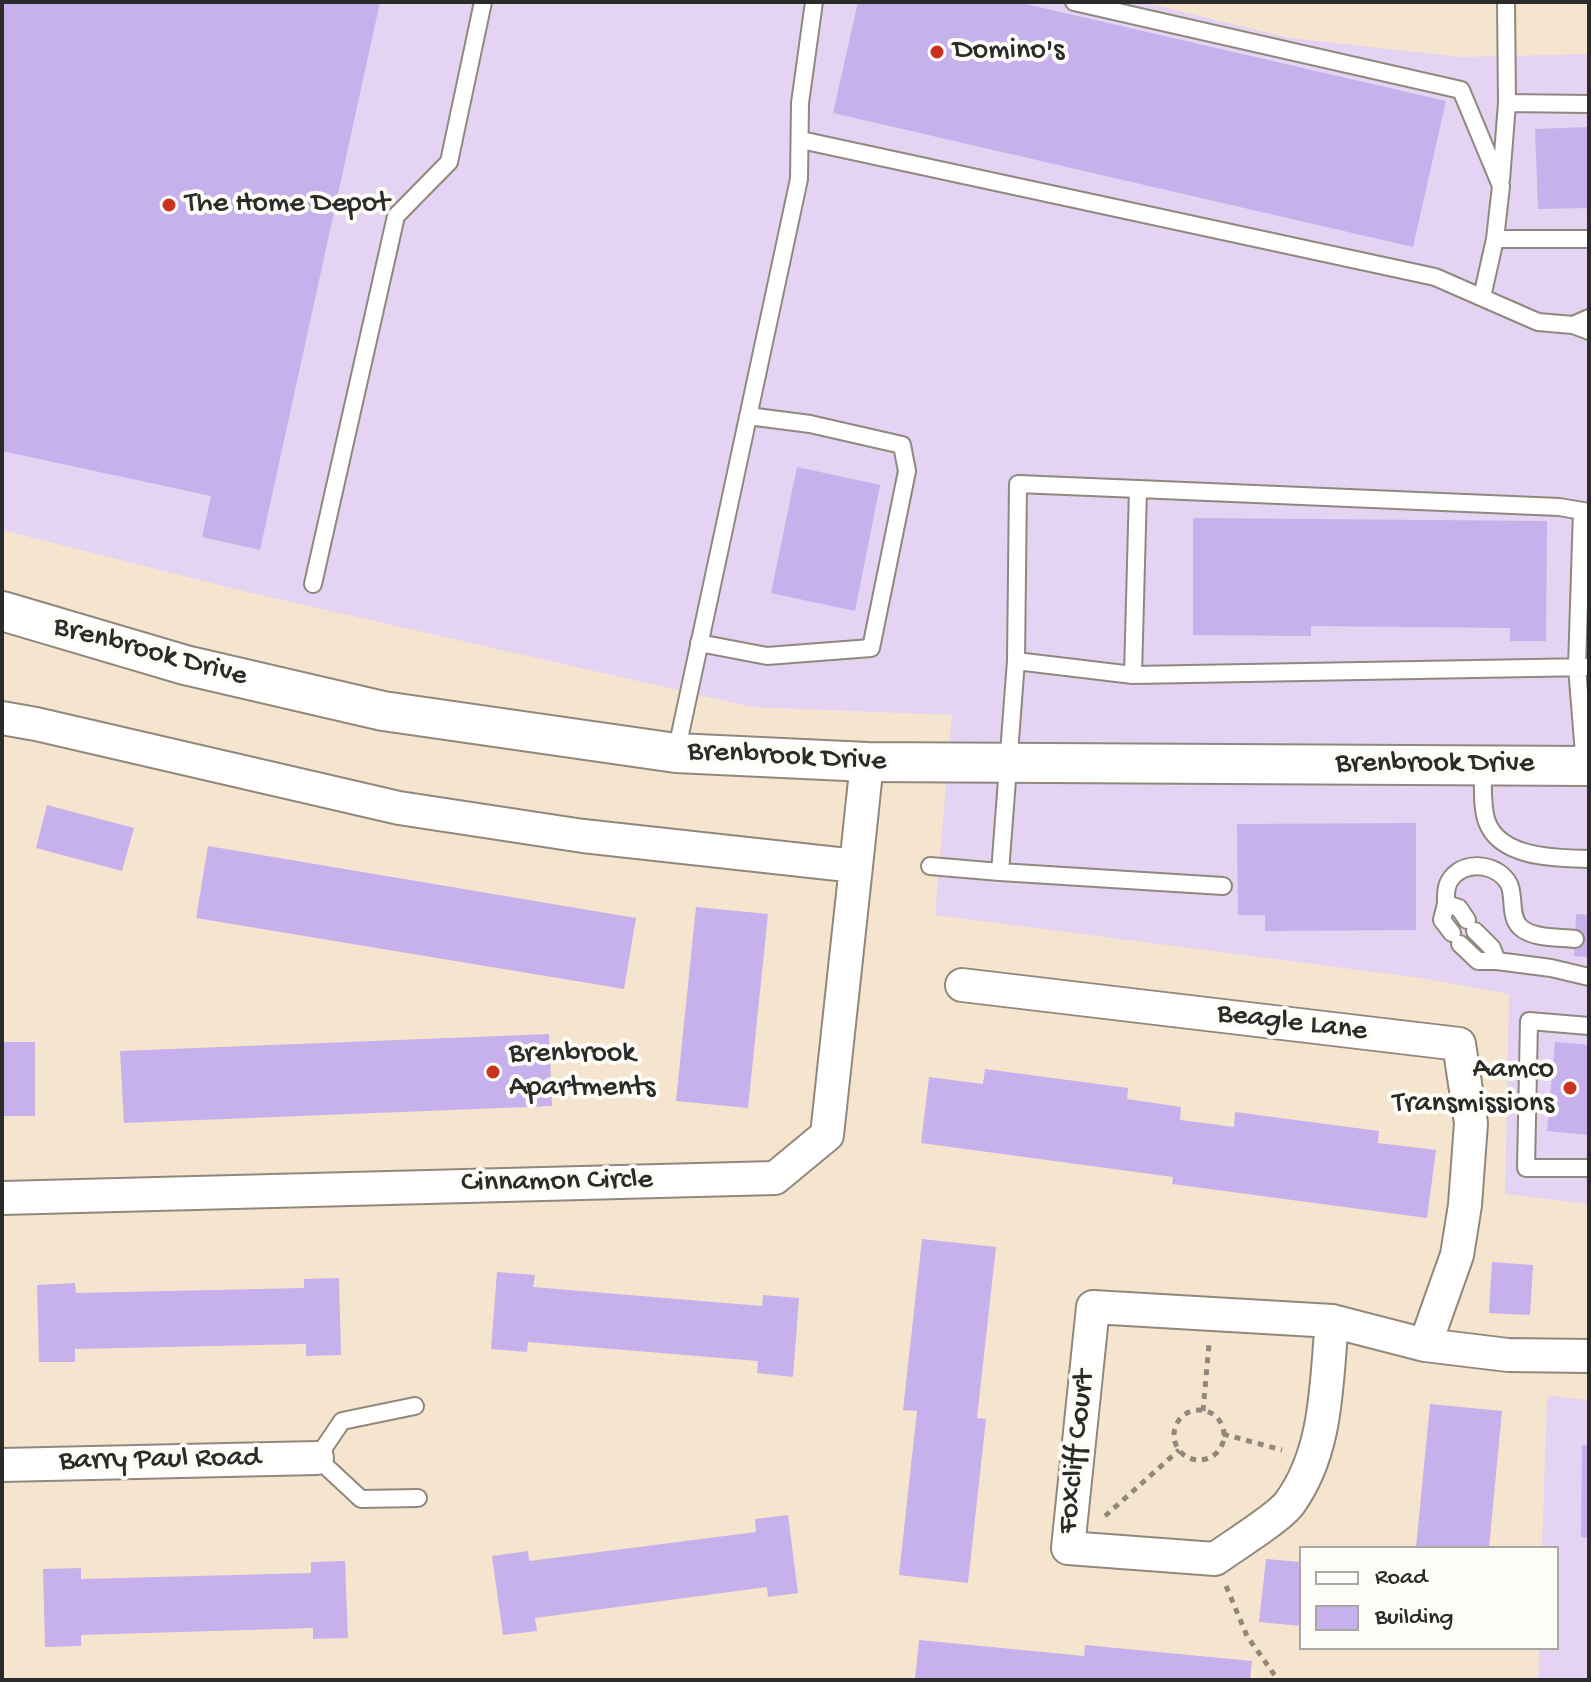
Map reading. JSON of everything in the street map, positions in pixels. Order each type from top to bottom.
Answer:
[{"type":"street","name":"Brenbrook Drive","points":[[2,611],[185,665],[383,711],[676,753],[867,762],[1587,766]]},
{"type":"street","points":[[2,718],[399,808],[583,836],[856,866]]},
{"type":"street","name":"Cinnamon Circle","points":[[2,1198],[775,1178],[827,1135],[867,762]]},
{"type":"street","name":"Beagle Lane","points":[[962,985],[1459,1044],[1471,1123],[1465,1205],[1457,1255],[1425,1345]]},
{"type":"street","name":"Foxcliff Court","points":[[1215,1559],[1068,1548],[1093,1307],[1332,1321],[1425,1345],[1508,1355],[1589,1356]]},
{"type":"street","points":[[1215,1559],[1287,1506],[1314,1458],[1322,1429],[1332,1321]]},
{"type":"street","name":"Barry Paul Road","points":[[2,1465],[317,1458]]},
{"type":"lane","points":[[313,584],[396,216],[449,162],[483,2]]},
{"type":"lane","points":[[676,753],[799,179],[800,103],[814,2]]},
{"type":"lane","points":[[1074,2],[1461,90],[1501,186]]},
{"type":"lane","points":[[1482,297],[1495,239],[1501,186],[1507,103],[1506,2]]},
{"type":"lane","points":[[1507,103],[1589,104]]},
{"type":"lane","points":[[801,140],[1435,277],[1538,322],[1581,328],[1589,318]]},
{"type":"lane","points":[[1495,239],[1589,239]]},
{"type":"lane","points":[[699,643],[767,656],[871,648],[907,471],[902,445],[810,424],[748,416]]},
{"type":"lane","points":[[1000,872],[1016,661],[1018,484],[1585,511],[1583,667],[1587,766]]},
{"type":"lane","points":[[1133,675],[1138,489]]},
{"type":"lane","points":[[1016,661],[1133,675],[1583,667]]},
{"type":"lane","points":[[1482,766],[1487,822],[1496,836],[1517,850],[1589,859]]},
{"type":"lane","points":[[930,866],[1223,886]]},
{"type":"lane","points":[[1575,939],[1536,935],[1520,926],[1514,916],[1509,885],[1485,866],[1472,866],[1452,877],[1446,889],[1442,920],[1478,961],[1551,968],[1589,977]]},
{"type":"lane","points":[[1446,904],[1459,908],[1492,948],[1497,961]]},
{"type":"lane","points":[[1589,1026],[1529,1021],[1526,1168],[1589,1168]]},
{"type":"lane","points":[[415,1406],[342,1421],[317,1458],[361,1499],[418,1498]]},
{"type":"path","points":[[1203,1411],[1212,1314]]},
{"type":"path","points":[[1194,1411],[1203,1411],[1218,1419],[1223,1434],[1220,1448],[1208,1458],[1193,1459],[1179,1450],[1174,1434],[1180,1419],[1194,1411]]},
{"type":"path","points":[[1223,1434],[1314,1458]]},
{"type":"path","points":[[1068,1548],[1179,1450]]},
{"type":"path","points":[[1215,1559],[1247,1636],[1278,1680]]},
{"type":"shaded area","points":[[2,2],[1143,2],[1289,38],[1462,57],[1589,54],[1589,1204],[1505,1194],[1509,994],[1421,978],[935,915],[952,715],[752,707],[247,592],[2,530]]},
{"type":"shaded area","points":[[1551,1396],[1589,1400],[1589,1680],[1538,1680],[1539,1650],[1559,1650],[1559,1546],[1542,1546],[1547,1399]]},
{"type":"building","name":"The Home Depot","points":[[2,2],[380,2],[260,550],[202,537],[211,496],[2,451]]},
{"type":"building","points":[[858,2],[1017,2],[1446,101],[1413,247],[833,113]]},
{"type":"building","points":[[1589,127],[1589,208],[1538,209],[1535,129]]},
{"type":"building","points":[[797,467],[880,485],[855,611],[771,593]]},
{"type":"building","points":[[1193,518],[1547,521],[1546,641],[1510,641],[1510,628],[1311,626],[1311,636],[1193,635]]},
{"type":"building","points":[[47,805],[134,828],[122,871],[36,848]]},
{"type":"building","points":[[1416,823],[1416,930],[1265,931],[1265,915],[1238,915],[1237,824]]},
{"type":"building","points":[[208,846],[636,918],[624,989],[196,918]]},
{"type":"building","points":[[696,907],[768,914],[748,1108],[676,1101]]},
{"type":"building","points":[[1576,914],[1589,915],[1589,957],[1574,956]]},
{"type":"building","points":[[549,1034],[552,1106],[124,1123],[120,1051]]},
{"type":"building","points":[[2,1042],[35,1042],[35,1116],[2,1116]]},
{"type":"building","name":"Aamco Transmissions","points":[[1555,1042],[1589,1045],[1589,1135],[1547,1131]]},
{"type":"building","points":[[985,1069],[1128,1088],[1127,1099],[1181,1107],[1180,1120],[1234,1127],[1235,1112],[1379,1131],[1378,1143],[1436,1150],[1427,1218],[1172,1184],[1173,1177],[921,1143],[929,1077],[983,1084]]},
{"type":"building","points":[[922,1239],[996,1247],[977,1418],[986,1419],[968,1583],[899,1575],[917,1411],[903,1410]]},
{"type":"building","points":[[1492,1262],[1533,1265],[1530,1315],[1489,1313]]},
{"type":"building","points":[[497,1272],[535,1275],[533,1287],[762,1306],[763,1295],[799,1298],[793,1377],[757,1373],[758,1361],[528,1342],[527,1352],[491,1349]]},
{"type":"building","points":[[339,1278],[341,1355],[306,1356],[306,1344],[75,1349],[75,1362],[39,1362],[37,1285],[75,1283],[76,1293],[304,1288],[304,1279]]},
{"type":"building","points":[[1430,1404],[1502,1411],[1489,1546],[1416,1546]]},
{"type":"building","points":[[1582,1445],[1589,1445],[1589,1538],[1581,1537]]},
{"type":"building","points":[[788,1515],[798,1593],[768,1597],[767,1587],[535,1618],[537,1631],[503,1635],[492,1556],[528,1551],[529,1561],[756,1532],[755,1519]]},
{"type":"building","points":[[1266,1559],[1299,1562],[1299,1626],[1259,1622]]},
{"type":"building","points":[[345,1561],[348,1638],[313,1639],[313,1628],[81,1635],[81,1646],[45,1647],[43,1569],[81,1568],[81,1579],[311,1573],[311,1562]]},
{"type":"building","points":[[919,1640],[1084,1656],[1085,1645],[1252,1661],[1250,1680],[915,1680]]},
{"type":"place","name":"Domino's","points":[[937,52]]},
{"type":"place","name":"The Home Depot","points":[[169,205]]},
{"type":"place","name":"Brenbrook Apartments","points":[[493,1072]]},
{"type":"place","name":"Aamco Transmissions","points":[[1570,1088]]}]
